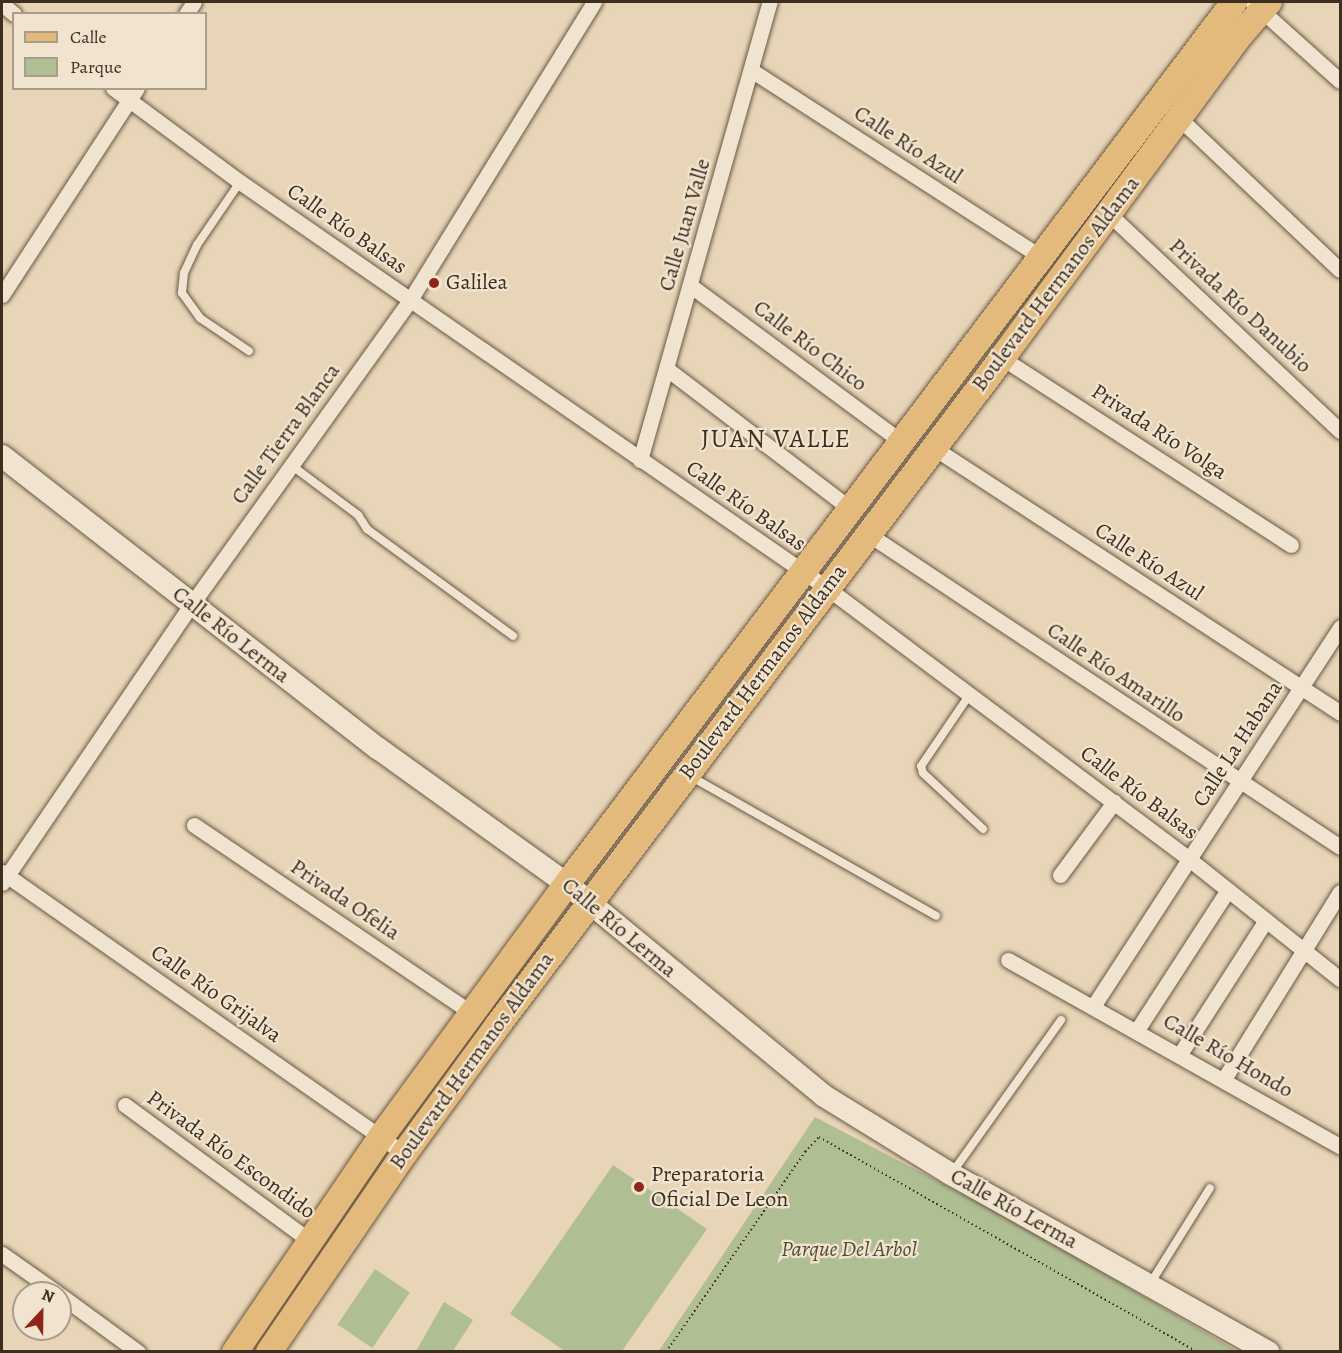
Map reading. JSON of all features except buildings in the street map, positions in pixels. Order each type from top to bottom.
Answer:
[{"type":"main road","name":"Boulevard Hermanos Aldama","points":[[235,1352],[381,1137],[471,1013],[1234,2]]},
{"type":"main road","name":"Boulevard Hermanos Aldama","points":[[269,1352],[404,1154],[589,903],[1002,358],[1261,4]]},
{"type":"street","name":"Calle Tierra Blanca","points":[[3,877],[191,604],[410,300],[594,2]]},
{"type":"street","name":"Calle Juan Valle","points":[[640,460],[668,369],[770,2]]},
{"type":"street","points":[[1261,4],[1341,81]]},
{"type":"street","name":"Calle Río Azul","points":[[751,70],[1041,257]]},
{"type":"street","name":"Calle Río Balsas","points":[[133,94],[240,182],[827,588],[1190,859],[1341,979]]},
{"type":"street","points":[[2,295],[133,94]]},
{"type":"street","points":[[1179,118],[1341,270]]},
{"type":"street","name":"Privada Río Danubio","points":[[1109,214],[1341,431]]},
{"type":"street","name":"Calle Río Chico","points":[[691,286],[902,442]]},
{"type":"street","name":"Privada Río Volga","points":[[1002,358],[1291,545]]},
{"type":"street","points":[[668,369],[852,510]]},
{"type":"street","name":"Calle Río Azul","points":[[934,448],[1341,713]]},
{"type":"street","name":"Calle Río Lerma","points":[[2,456],[379,749],[567,884],[824,1096],[951,1174],[1268,1352]]},
{"type":"street","name":"Calle Río Amarillo","points":[[868,534],[1240,783],[1341,847]]},
{"type":"street","name":"Calle La Habana","points":[[1094,1005],[1341,627]]},
{"type":"street","points":[[1060,875],[1114,802]]},
{"type":"street","name":"Privada Ofelia","points":[[194,825],[471,1013]]},
{"type":"street","name":"Calle Río Grijalva","points":[[3,877],[404,1154]]},
{"type":"street","points":[[1137,1030],[1228,890]]},
{"type":"street","points":[[1224,1079],[1341,892]]},
{"type":"street","points":[[1180,1054],[1266,920]]},
{"type":"street","name":"Calle Río Hondo","points":[[1008,960],[1094,1005],[1340,1145]]},
{"type":"street","name":"Privada Río Escondido","points":[[125,1105],[310,1241]]},
{"type":"street","points":[[2,1254],[40,1281]]},
{"type":"street","points":[[72,1304],[138,1352]]},
{"type":"lane","points":[[240,182],[197,245],[184,273],[182,293],[200,318],[249,351]]},
{"type":"lane","points":[[291,465],[358,515],[367,529],[513,636]]},
{"type":"lane","points":[[970,694],[921,766],[923,772],[983,829]]},
{"type":"lane","points":[[686,774],[936,916]]},
{"type":"lane","points":[[951,1174],[1061,1020]]},
{"type":"lane","points":[[1149,1286],[1210,1188]]},
{"type":"path","points":[[666,1352],[805,1152],[819,1137],[1198,1352]]},
{"type":"green space","name":"Parque Del Arbol","points":[[815,1117],[1016,1222],[1237,1351],[658,1352]]},
{"type":"green space","points":[[613,1165],[707,1229],[622,1351],[565,1351],[510,1314]]},
{"type":"green space","points":[[375,1269],[410,1292],[372,1348],[338,1325]]},
{"type":"green space","points":[[444,1302],[473,1320],[453,1351],[416,1351]]},
{"type":"place","name":"Galilea","points":[[434,283]]},
{"type":"place","name":"Preparatoria Oficial De Leon","points":[[639,1187]]},
{"type":"district","name":"JUAN VALLE","points":[[776,439]]}]
